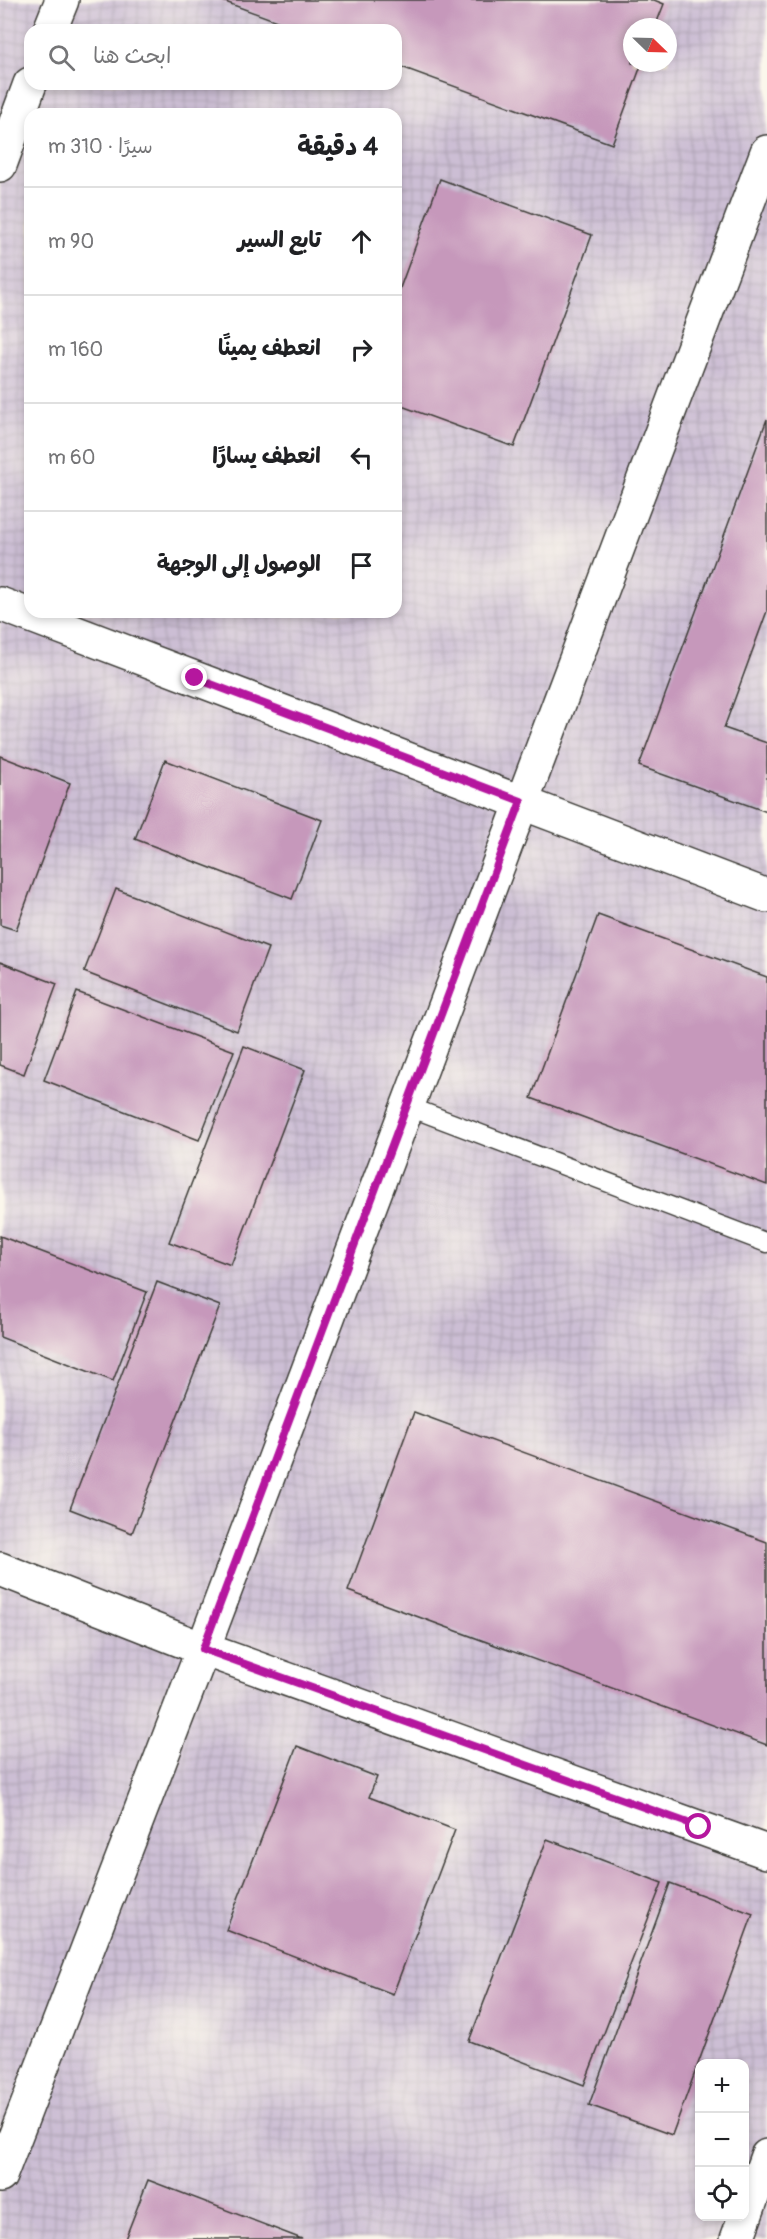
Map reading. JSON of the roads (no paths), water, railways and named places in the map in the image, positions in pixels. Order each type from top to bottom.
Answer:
[{"type":"street","points":[[52,24],[62,0]]},
{"type":"street","points":[[0,165],[28,90]]},
{"type":"street","points":[[0,2176],[203,1649],[767,152]]},
{"type":"street","points":[[0,604],[24,613]]},
{"type":"street","points":[[37,618],[767,896]]},
{"type":"street","points":[[0,1569],[203,1649],[767,1852]]},
{"type":"street","points":[[737,2239],[760,2194],[767,2156]]},
{"type":"lane","points":[[407,1106],[767,1243]]}]
